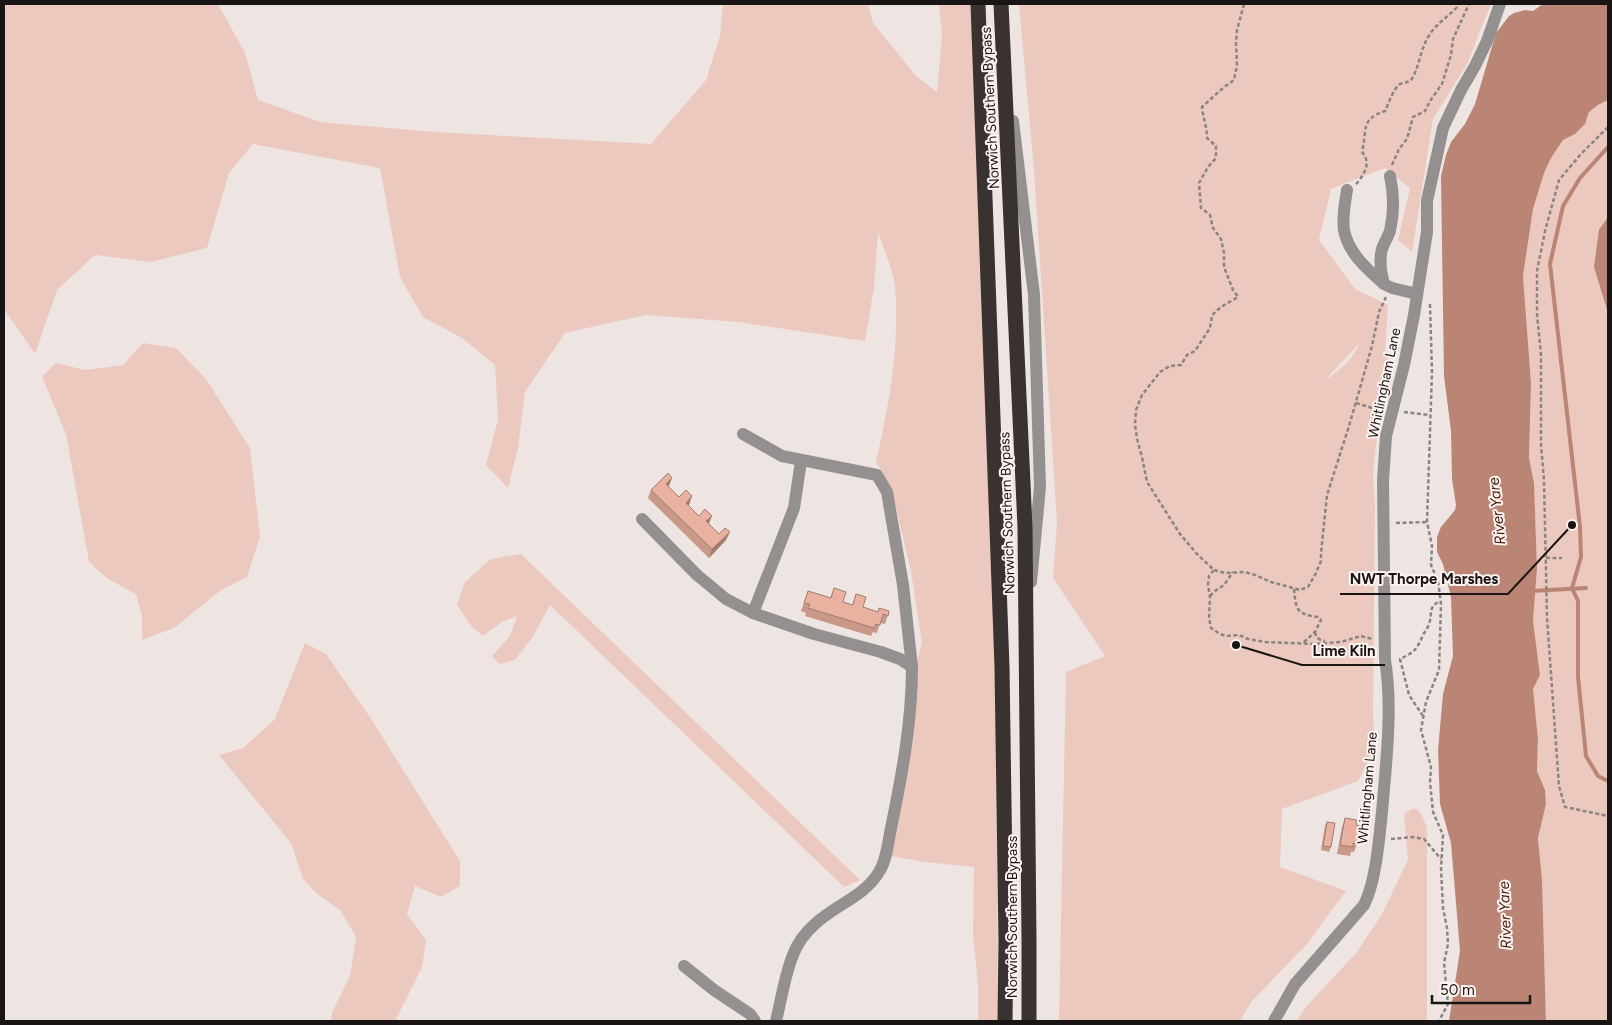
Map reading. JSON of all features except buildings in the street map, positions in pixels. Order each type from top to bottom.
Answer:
[{"type":"highway","name":"Norwich Southern Bypass","points":[[978,4],[1002,667],[1006,931],[1005,1021]]},
{"type":"highway","name":"Norwich Southern Bypass","points":[[1001,4],[1025,527],[1029,1021]]},
{"type":"street","name":"Whitlingham Lane","points":[[1274,1021],[1295,984],[1364,905],[1367,898],[1379,841],[1388,727],[1388,675],[1385,660],[1385,523],[1383,480],[1386,436],[1404,365],[1417,294],[1427,232],[1427,201],[1442,128],[1461,90],[1476,66],[1500,4]]},
{"type":"street","points":[[1388,286],[1380,272],[1381,251],[1389,233],[1393,211],[1393,189],[1390,176]]},
{"type":"street","points":[[1347,190],[1344,231],[1352,250],[1367,269],[1388,286],[1417,294]]},
{"type":"street","points":[[743,434],[782,456],[877,475],[887,492],[903,585],[912,666],[912,700],[903,758],[894,814],[880,870],[872,882],[860,893],[816,923],[804,936],[793,954],[776,1021]]},
{"type":"street","points":[[753,613],[794,508],[801,461]]},
{"type":"street","points":[[642,520],[704,581],[726,599],[753,613],[814,634],[881,652],[912,666]]},
{"type":"street","points":[[684,966],[714,990],[750,1014],[755,1021]]},
{"type":"path","points":[[1244,4],[1237,30],[1238,65],[1234,80],[1202,107],[1207,126],[1207,138],[1216,146],[1216,158],[1208,167],[1199,183],[1201,208],[1210,215],[1212,228],[1221,239],[1224,267],[1233,290],[1238,297],[1212,315],[1210,328],[1195,351],[1187,355],[1181,365],[1170,366],[1160,372],[1151,382],[1142,395],[1136,410],[1135,424],[1147,482],[1180,534],[1214,570],[1225,573],[1245,572],[1294,589],[1300,590],[1308,587],[1322,561],[1321,552],[1327,495],[1372,346],[1378,312],[1390,293],[1388,286]]},
{"type":"path","points":[[1347,190],[1358,182],[1366,168],[1366,160],[1362,151],[1364,130],[1368,123],[1373,115],[1385,111],[1396,88],[1412,79],[1430,33],[1457,7],[1456,4]]},
{"type":"path","points":[[1390,176],[1392,162],[1407,139],[1413,117],[1426,111],[1430,101],[1442,84],[1451,56],[1453,39],[1469,4]]},
{"type":"path","points":[[1608,127],[1559,180],[1545,231],[1537,271],[1549,655],[1558,786],[1565,807],[1608,816]]},
{"type":"path","points":[[1430,303],[1432,372],[1427,522],[1432,546],[1431,565],[1438,581],[1440,600],[1439,670],[1426,702],[1421,730],[1431,767],[1432,812],[1443,835],[1443,908],[1448,944],[1444,963],[1448,1004],[1439,1021]]},
{"type":"path","points":[[1385,523],[1427,522]]},
{"type":"path","points":[[1546,558],[1562,558]]},
{"type":"path","points":[[1214,570],[1209,576],[1210,596],[1208,607],[1211,628],[1220,634],[1226,636],[1239,635],[1255,641],[1316,644],[1341,642],[1361,636],[1385,640]]},
{"type":"path","points":[[1210,596],[1224,585],[1233,572]]},
{"type":"path","points":[[1294,589],[1298,610],[1304,615],[1318,616],[1321,620],[1315,632],[1303,643]]},
{"type":"path","points":[[1424,716],[1409,695],[1400,660],[1410,655],[1419,646],[1429,624],[1430,613],[1434,604],[1440,600]]},
{"type":"path","points":[[1315,632],[1319,640],[1327,642]]},
{"type":"path","points":[[1379,841],[1412,837],[1424,839],[1442,861]]},
{"type":"shaded area","points":[[4,4],[218,4],[245,53],[258,100],[320,122],[436,132],[651,144],[706,80],[720,36],[723,4],[868,4],[873,23],[916,76],[937,92],[942,35],[939,4],[971,4],[997,667],[998,1021],[978,1021],[978,985],[973,933],[974,867],[924,862],[885,855],[912,679],[922,643],[911,571],[891,487],[876,462],[889,397],[896,331],[894,281],[878,232],[874,287],[865,341],[738,322],[646,315],[565,333],[525,392],[518,448],[508,488],[486,465],[498,420],[495,365],[462,338],[423,317],[400,277],[380,168],[253,144],[229,173],[207,248],[151,262],[95,255],[57,290],[35,354],[4,309]]},
{"type":"shaded area","points":[[1019,4],[1491,4],[1467,64],[1433,119],[1412,252],[1398,240],[1410,188],[1385,168],[1331,189],[1319,240],[1355,289],[1388,305],[1385,352],[1394,371],[1378,428],[1373,473],[1375,505],[1373,719],[1376,747],[1358,781],[1282,809],[1280,867],[1346,891],[1306,945],[1252,1001],[1240,1021],[1059,1021],[1066,672],[1105,656],[1053,578],[1057,522],[1034,170]],"holes":[[[1360,343],[1354,354],[1345,364],[1325,380]]]},
{"type":"shaded area","points":[[1608,100],[1608,1021],[1546,1021],[1542,880],[1538,838],[1546,804],[1545,790],[1537,771],[1538,739],[1533,689],[1540,675],[1533,621],[1537,568],[1534,483],[1529,458],[1531,383],[1523,276],[1533,209],[1544,173],[1551,158],[1563,140],[1575,134],[1585,124],[1589,112]]},
{"type":"shaded area","points":[[143,343],[176,348],[206,379],[250,448],[260,537],[247,577],[221,590],[174,628],[142,640],[142,616],[136,594],[108,579],[89,562],[66,434],[42,377],[56,363],[85,370],[123,365]]},
{"type":"shaded area","points":[[521,554],[860,880],[844,887],[550,605],[532,638],[515,660],[499,664],[492,656],[510,636],[517,616],[502,622],[483,636],[472,627],[457,605],[465,582],[491,559]]},
{"type":"shaded area","points":[[305,643],[326,654],[370,717],[460,861],[460,886],[441,897],[415,886],[407,914],[426,940],[422,967],[395,1021],[331,1021],[332,1013],[350,976],[356,937],[340,910],[316,893],[303,879],[291,843],[219,755],[243,748],[275,719]]},
{"type":"shaded area","points":[[1414,808],[1419,811],[1427,827],[1427,1021],[1297,1021],[1305,1008],[1357,952],[1382,914],[1408,860],[1404,814]]},
{"type":"water","name":"River Yare","points":[[1543,4],[1608,4],[1608,100],[1589,112],[1585,124],[1575,134],[1563,140],[1551,158],[1544,173],[1533,209],[1523,276],[1531,383],[1529,458],[1534,483],[1537,568],[1533,621],[1540,675],[1533,689],[1538,739],[1537,771],[1545,790],[1546,804],[1538,838],[1542,880],[1546,1021],[1449,1021],[1460,951],[1451,843],[1440,804],[1438,750],[1443,694],[1453,656],[1451,597],[1443,564],[1437,552],[1437,537],[1441,527],[1455,510],[1456,505],[1452,479],[1451,431],[1444,376],[1441,176],[1451,142],[1465,124],[1475,104],[1496,33],[1509,16],[1525,10],[1533,11]]},
{"type":"water","points":[[1608,217],[1608,313],[1594,267],[1599,230]]},
{"type":"waterway","points":[[1608,147],[1580,178],[1563,206],[1550,264],[1580,527],[1581,557],[1572,588],[1578,601],[1578,677],[1586,756],[1598,776],[1608,781]]},
{"type":"waterway","points":[[1531,591],[1586,588]]},
{"type":"place","name":"NWT Thorpe Marshes","points":[[1572,525]]},
{"type":"place","name":"Lime Kiln","points":[[1236,645]]}]
